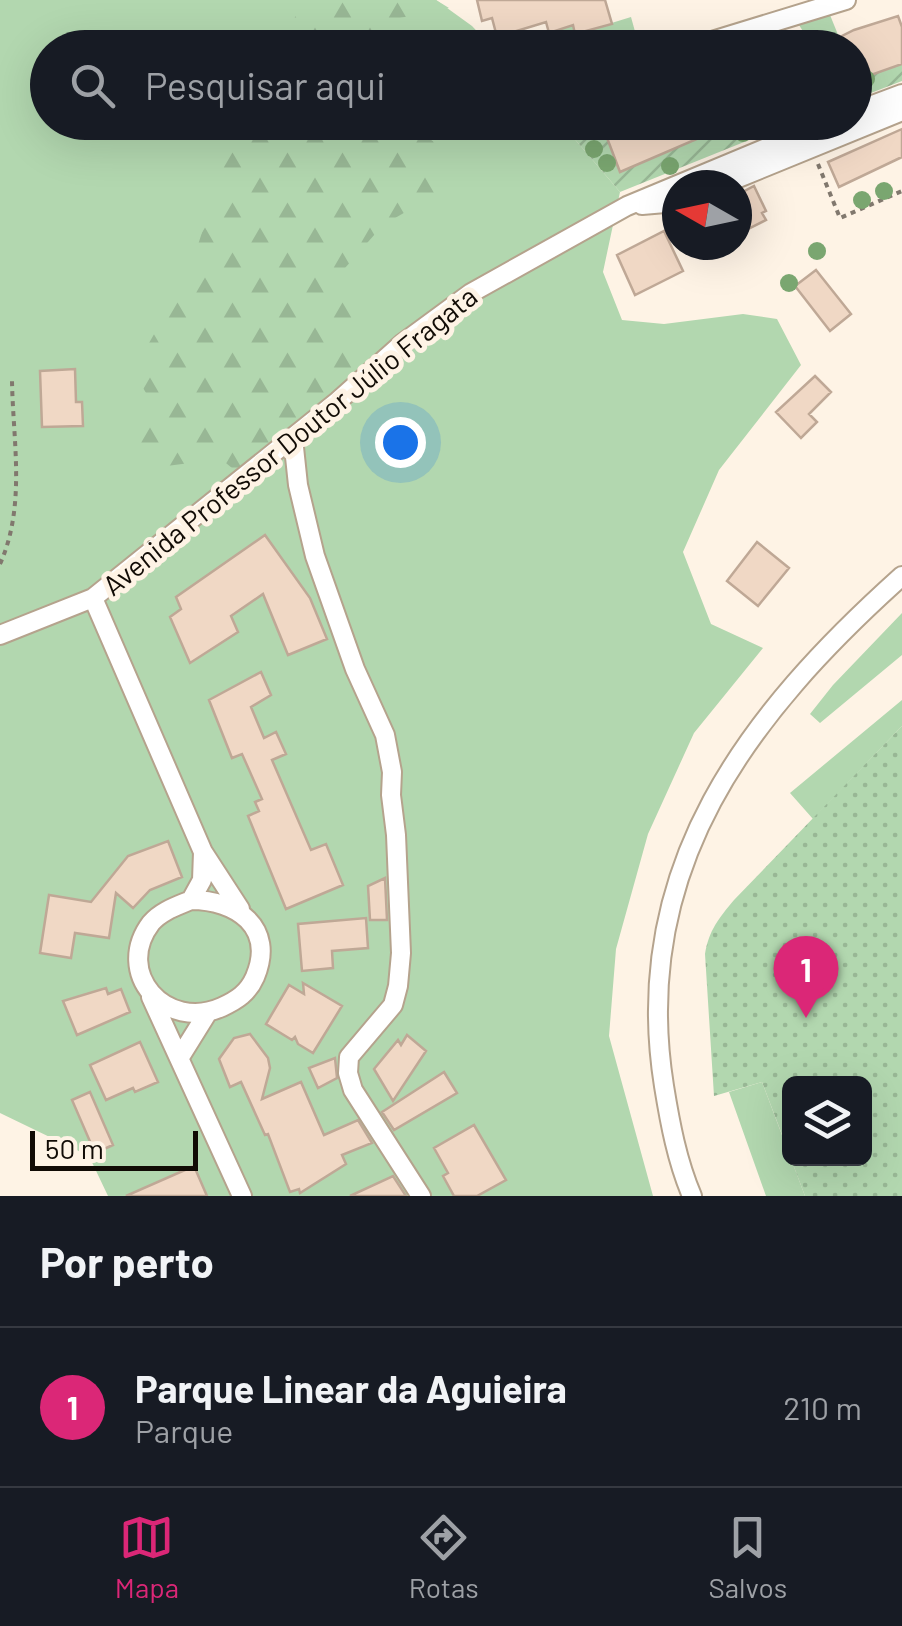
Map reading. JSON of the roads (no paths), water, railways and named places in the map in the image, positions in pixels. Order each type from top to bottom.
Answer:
[{"type":"street","points":[[748,30],[846,0]]},
{"type":"street","points":[[872,105],[902,94]]},
{"type":"street","points":[[872,124],[902,111]]},
{"type":"street","name":"Avenida Professor Doutor Júlio Fragata","points":[[0,636],[93,598],[293,438],[403,343],[472,293],[627,206],[785,140]]},
{"type":"street","points":[[752,173],[835,140]]},
{"type":"street","name":"Avenida Professor Doutor Júlio Fragata","points":[[627,206],[662,203]]},
{"type":"street","points":[[293,438],[298,485],[314,556],[355,669],[385,735],[392,772],[401,953],[398,986],[393,1004],[349,1057],[348,1073],[366,1112],[422,1196]]},
{"type":"street","points":[[692,1196],[672,1131],[658,1018],[662,941],[677,882],[701,818],[749,740],[813,662],[902,576]]},
{"type":"street","points":[[93,598],[203,852],[253,927],[259,964],[242,996],[208,1012],[175,1011],[160,1003],[146,988]]},
{"type":"street","points":[[191,900],[202,880],[203,852]]},
{"type":"street","points":[[242,912],[226,904],[191,900],[160,914],[150,925],[140,948],[146,988],[242,1196]]},
{"type":"street","points":[[180,1056],[208,1012]]},
{"type":"place","name":"Parque Linear da Aguieira","points":[[806,1018]]}]
